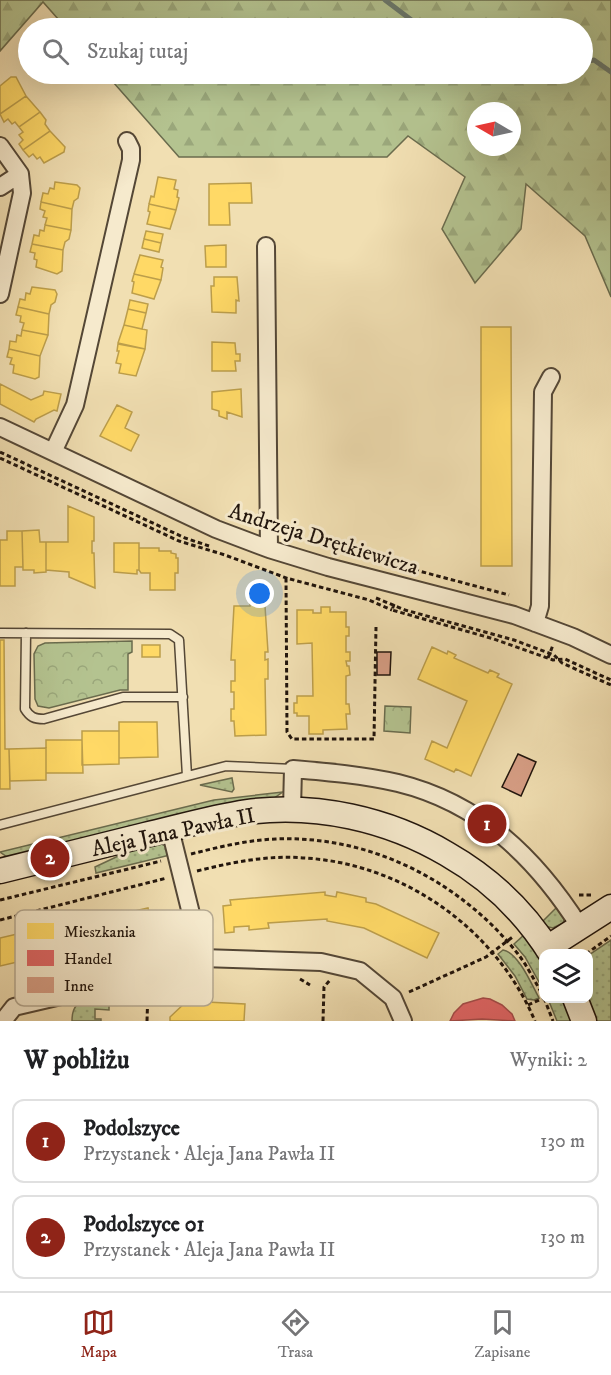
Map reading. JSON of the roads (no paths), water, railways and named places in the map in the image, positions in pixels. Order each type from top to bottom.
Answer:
[{"type":"street","points":[[53,452],[75,405],[131,160],[131,149],[127,141]]},
{"type":"street","points":[[0,146],[20,174],[22,193],[0,294]]},
{"type":"street","points":[[0,187],[20,174]]},
{"type":"street","points":[[266,246],[269,549]]},
{"type":"street","points":[[535,623],[540,606],[543,392],[551,377]]},
{"type":"street","name":"Andrzeja Drętkiewicza","points":[[0,427],[216,529],[269,549],[328,567],[514,615],[573,637],[611,655]]},
{"type":"street","points":[[292,809],[293,769],[383,780],[428,792],[487,824],[513,843],[562,898],[580,927]]},
{"type":"street","name":"Aleja Jana Pawła II","points":[[0,871],[230,815],[292,809],[356,818],[394,829],[434,846],[467,866],[497,889],[529,924],[548,949]]},
{"type":"street","points":[[170,829],[190,910]]},
{"type":"street","points":[[552,949],[580,927],[604,901]]},
{"type":"street","points":[[213,958],[321,962],[360,971],[393,998],[403,1021]]},
{"type":"street","points":[[577,1003],[584,1021]]},
{"type":"street","points":[[3,1021],[14,1007],[18,1006]]},
{"type":"lane","points":[[0,633],[170,634],[179,640],[188,776]]},
{"type":"lane","points":[[26,633],[25,709],[29,716],[44,719],[123,698],[183,697]]},
{"type":"lane","points":[[0,825],[226,766],[293,769]]},
{"type":"waterway","points":[[385,0],[409,18]]},
{"type":"waterway","points":[[593,60],[611,72]]},
{"type":"place","name":"Podolszyce","points":[[487,824]]},
{"type":"place","name":"Podolszyce 01","points":[[50,858]]}]
